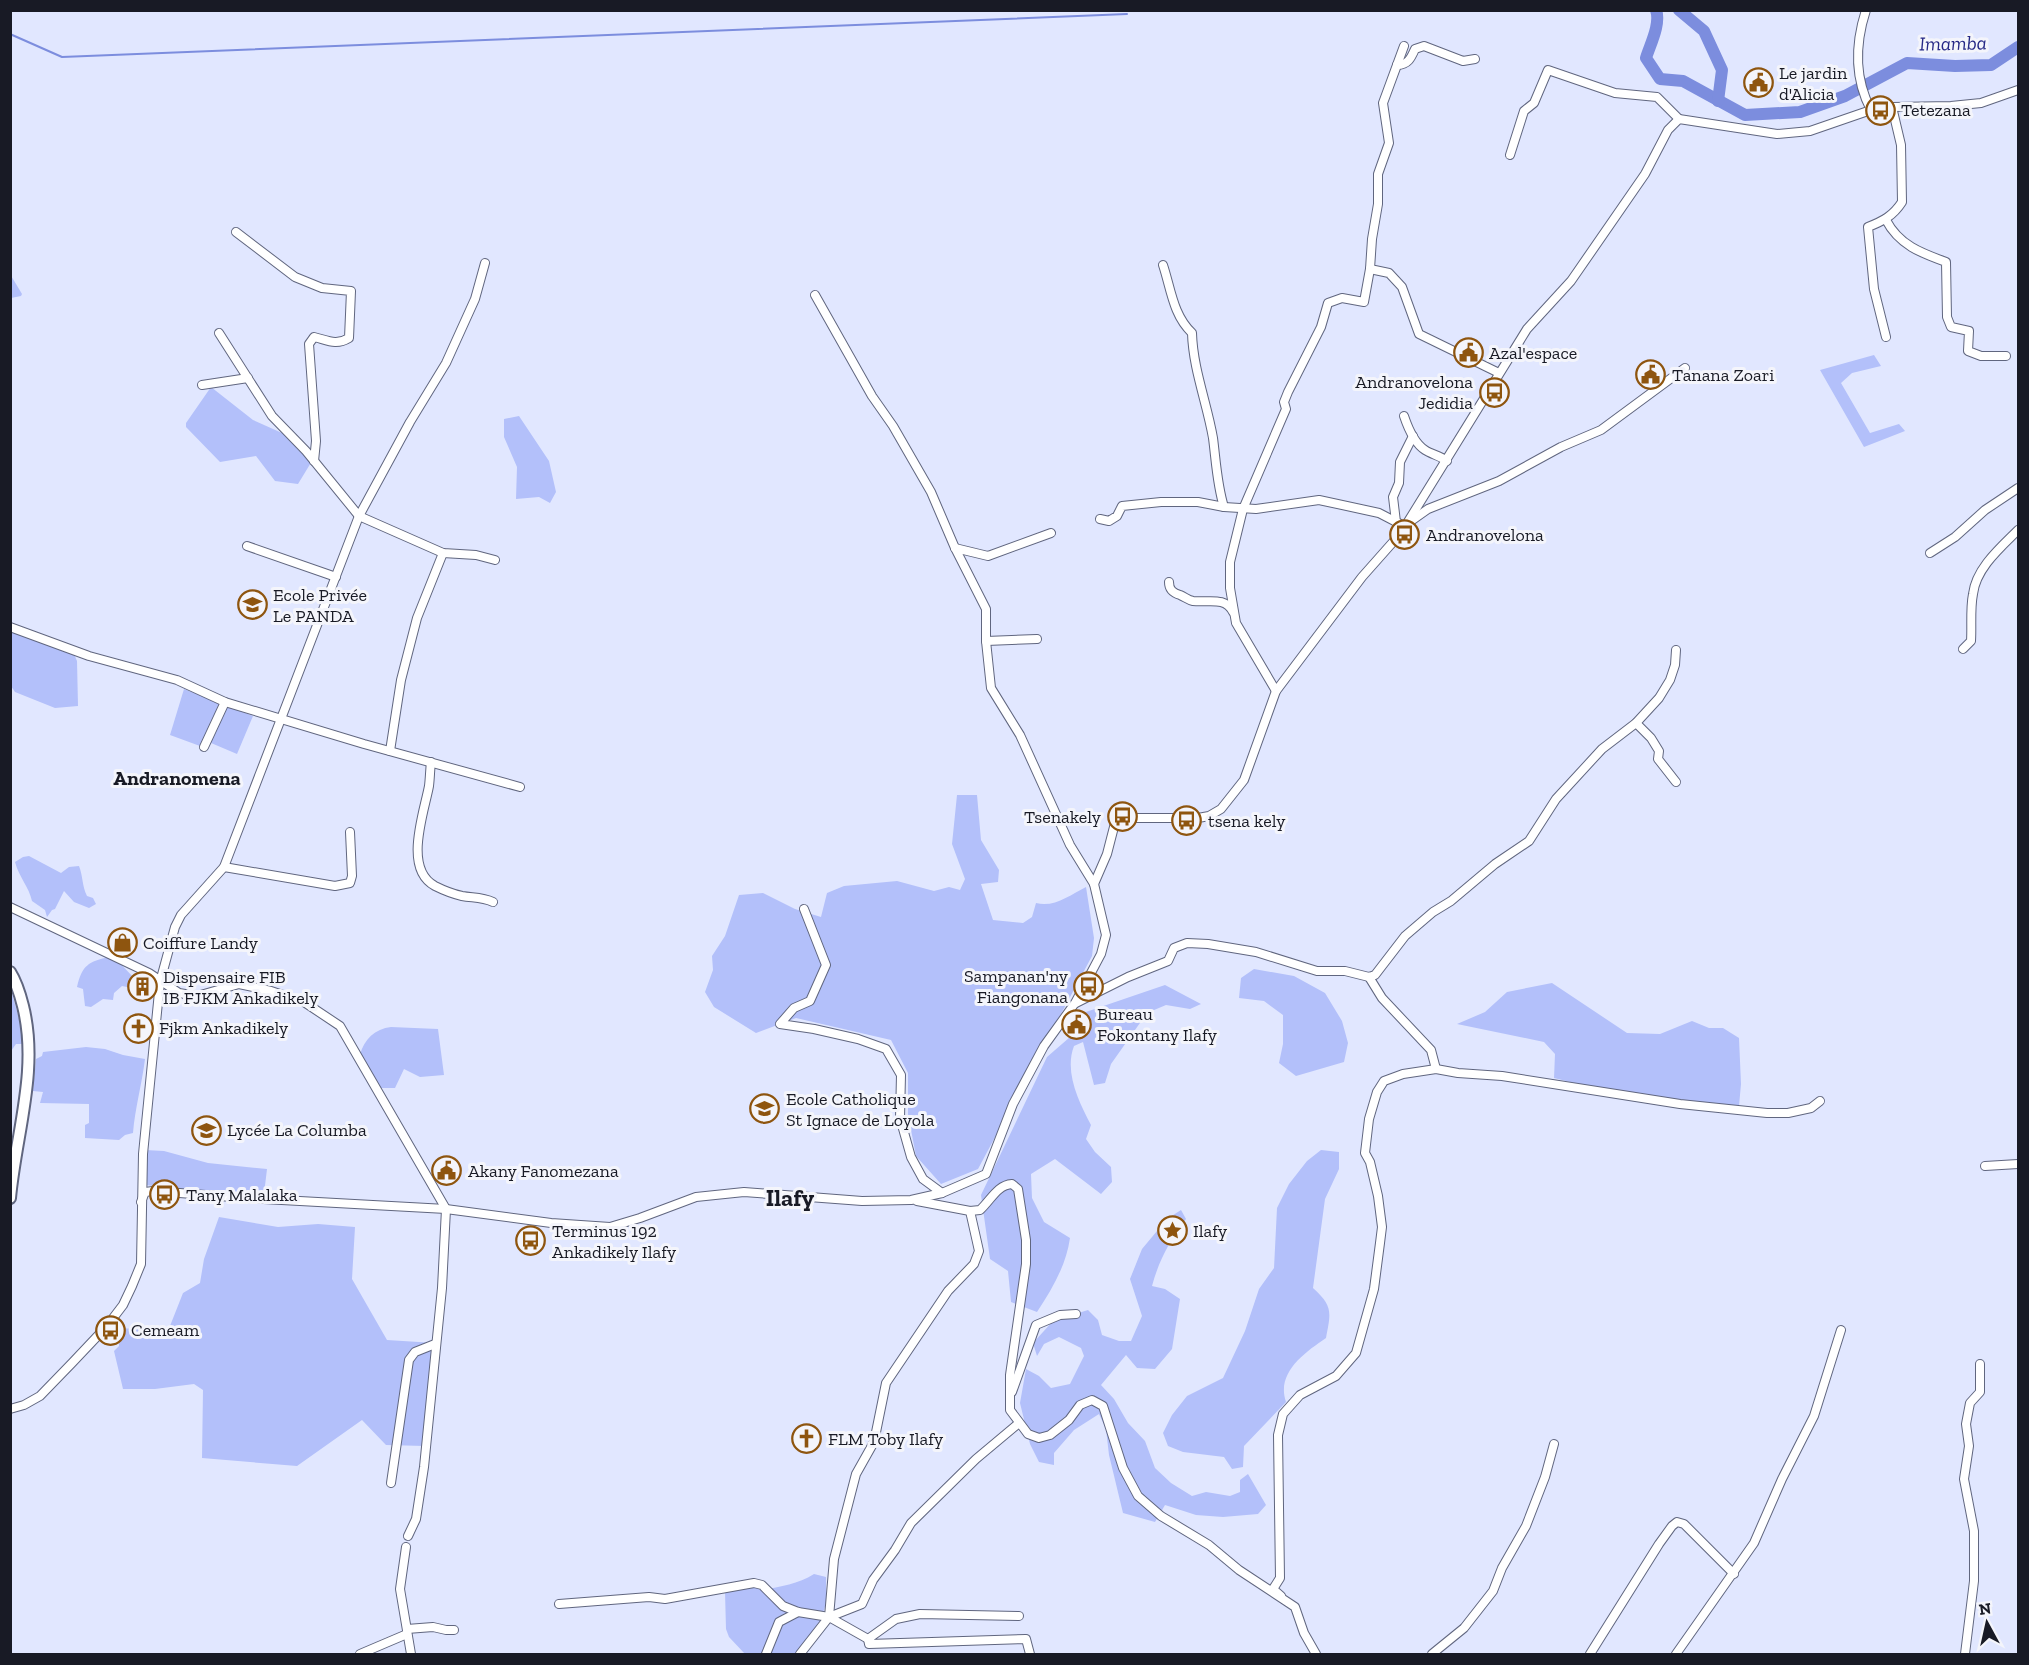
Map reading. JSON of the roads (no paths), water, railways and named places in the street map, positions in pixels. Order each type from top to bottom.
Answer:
[{"type":"main road","points":[[10,972],[17,982],[29,1029],[30,1063],[10,1198]]},
{"type":"street","points":[[1866,10],[1857,50],[1863,95],[1871,110]]},
{"type":"street","points":[[1276,691],[1236,623],[1230,588],[1230,562],[1243,509],[1286,409],[1284,402],[1321,327],[1329,303],[1342,298],[1364,302],[1378,204],[1378,174],[1389,143],[1383,103],[1404,46]]},
{"type":"street","points":[[1397,65],[1404,65],[1409,61],[1415,49],[1424,46],[1463,61],[1475,59]]},
{"type":"street","points":[[1510,155],[1524,111],[1534,103],[1548,70],[1615,93],[1657,97],[1679,119],[1777,134],[1810,131],[1871,110],[1892,107],[1951,106],[1981,102],[2019,90]]},
{"type":"street","points":[[1886,337],[1874,289],[1868,226],[1886,220],[1902,202],[1901,145],[1892,107]]},
{"type":"street","points":[[1400,524],[1447,461],[1527,329],[1577,272],[1645,174],[1668,130],[1679,119]]},
{"type":"street","points":[[1886,220],[1893,233],[1917,251],[1946,262],[1947,317],[1952,327],[1969,331],[1968,351],[1981,356],[2006,356]]},
{"type":"street","points":[[236,232],[296,277],[322,288],[351,291],[349,338],[343,342],[333,343],[314,337],[309,344],[316,441],[314,460]]},
{"type":"street","points":[[10,1409],[24,1405],[40,1396],[103,1331],[123,1305],[141,1264],[143,1154],[160,982],[175,927],[181,915],[224,867],[359,516],[410,422],[446,363],[475,299],[485,263]]},
{"type":"street","points":[[1163,265],[1176,312],[1184,326],[1192,333],[1192,354],[1212,437],[1219,492],[1224,507]]},
{"type":"street","points":[[1370,269],[1389,273],[1402,287],[1419,334],[1499,373]]},
{"type":"street","points":[[141,1202],[145,1192],[153,1191],[446,1209],[610,1227],[696,1197],[744,1192],[862,1201],[911,1200],[942,1194],[986,1174],[1013,1104],[1044,1046],[1075,1003],[1101,954],[1106,936],[1094,884],[1070,845],[1020,735],[991,688],[986,640],[986,609],[955,548],[929,489],[893,426],[872,396],[815,295]]},
{"type":"street","points":[[219,333],[272,416],[314,460],[359,516],[443,553],[476,555],[495,560]]},
{"type":"street","points":[[1400,524],[1428,509],[1500,481],[1561,447],[1601,430],[1685,368]]},
{"type":"street","points":[[202,385],[248,378]]},
{"type":"street","points":[[1404,416],[1417,443],[1426,451],[1447,461]]},
{"type":"street","points":[[1094,884],[1107,854],[1115,823],[1124,818],[1209,816],[1228,802],[1245,780],[1276,691],[1362,577],[1401,533],[1393,497],[1399,483],[1400,462],[1413,436]]},
{"type":"street","points":[[1930,553],[1955,537],[1985,510],[2019,488]]},
{"type":"street","points":[[1100,519],[1109,521],[1117,516],[1122,506],[1161,501],[1198,502],[1224,507],[1256,509],[1319,500],[1379,513],[1400,524]]},
{"type":"street","points":[[1963,649],[1971,641],[1973,593],[1978,577],[2019,530]]},
{"type":"street","points":[[955,548],[988,556],[1051,533]]},
{"type":"street","points":[[247,546],[336,577]]},
{"type":"street","points":[[390,751],[401,680],[417,618],[443,553]]},
{"type":"street","points":[[1169,582],[1173,594],[1190,601],[1221,601],[1230,607],[1235,616]]},
{"type":"street","points":[[10,627],[89,656],[177,681],[225,702],[520,787]]},
{"type":"street","points":[[986,640],[1037,639]]},
{"type":"street","points":[[1075,1003],[1128,977],[1168,961],[1174,948],[1187,943],[1256,952],[1317,971],[1345,971],[1368,977],[1375,975],[1414,927],[1529,841],[1556,799],[1602,749],[1636,723],[1659,698],[1670,680],[1675,665],[1676,650]]},
{"type":"street","points":[[204,747],[225,702]]},
{"type":"street","points":[[1636,723],[1651,738],[1659,751],[1658,759],[1676,782]]},
{"type":"street","points":[[431,762],[429,785],[419,832],[420,867],[425,879],[435,886],[461,896],[482,897],[493,902]]},
{"type":"street","points":[[224,867],[335,886],[343,885],[350,883],[352,876],[350,832]]},
{"type":"street","points":[[10,907],[149,973],[179,993],[197,996],[238,984],[271,991],[304,1002],[339,1026],[446,1209],[442,1288],[424,1467],[416,1519],[408,1536]]},
{"type":"street","points":[[804,909],[826,965],[810,1001],[794,1008],[780,1024],[847,1036],[886,1049],[902,1076],[900,1118],[911,1157],[923,1179],[942,1194]]},
{"type":"street","points":[[1368,977],[1382,998],[1431,1050],[1436,1069]]},
{"type":"street","points":[[1316,1654],[1304,1634],[1295,1607],[1273,1589],[1280,1578],[1278,1435],[1282,1414],[1300,1395],[1336,1376],[1356,1353],[1374,1288],[1382,1227],[1370,1162],[1365,1153],[1369,1119],[1377,1092],[1384,1081],[1403,1074],[1436,1069],[1502,1076],[1615,1095],[1748,1112],[1788,1113],[1811,1108],[1820,1101]]},
{"type":"street","points":[[1985,1166],[2019,1164]]},
{"type":"street","points":[[911,1200],[980,1210],[1004,1185],[1012,1184],[1018,1189],[1026,1240],[1026,1264],[1010,1375],[1010,1410],[1028,1434],[1039,1438],[1050,1435],[1070,1420],[1080,1405],[1092,1400],[1103,1406],[1124,1468],[1138,1496],[1161,1516],[1209,1545],[1239,1570],[1281,1596]]},
{"type":"street","points":[[829,1617],[834,1559],[856,1474],[874,1442],[886,1383],[948,1291],[974,1264],[979,1251],[970,1210]]},
{"type":"street","points":[[1010,1399],[1036,1325],[1060,1315],[1076,1314]]},
{"type":"street","points":[[1676,1654],[1754,1543],[1814,1416],[1841,1330]]},
{"type":"street","points":[[391,1483],[409,1360],[415,1352],[435,1344]]},
{"type":"street","points":[[1965,1654],[1974,1581],[1974,1531],[1964,1479],[1969,1446],[1966,1424],[1970,1403],[1980,1392],[1980,1364]]},
{"type":"street","points":[[800,1654],[829,1617],[862,1604],[873,1580],[895,1550],[911,1522],[976,1459],[1019,1423]]},
{"type":"street","points":[[1432,1654],[1464,1628],[1493,1591],[1502,1568],[1526,1526],[1545,1478],[1554,1444]]},
{"type":"street","points":[[1590,1654],[1659,1544],[1677,1522],[1684,1524],[1734,1574]]},
{"type":"street","points":[[406,1547],[400,1589],[411,1654]]},
{"type":"street","points":[[559,1604],[649,1597],[665,1599],[754,1583],[762,1585],[783,1606],[798,1612],[829,1617],[868,1639],[869,1644],[1026,1639],[1030,1654]]},
{"type":"street","points":[[766,1654],[779,1622],[798,1612]]},
{"type":"street","points":[[868,1639],[896,1619],[920,1614],[1019,1616]]},
{"type":"street","points":[[360,1654],[407,1631],[433,1627],[454,1630]]},
{"type":"waterway","name":"Imamba","points":[[1656,10],[1656,28],[1646,58],[1660,79],[1683,81],[1745,115],[1800,112],[1845,96],[1907,63],[1955,66],[1991,65],[2018,47]]},
{"type":"waterway","name":"Imamba","points":[[1679,10],[1704,31],[1722,70],[1718,101]]},
{"type":"waterway","points":[[10,34],[62,57],[1127,14]]},
{"type":"place","name":"Le jardin d'Alicia","points":[[1758,83]]},
{"type":"place","name":"Tetezana","points":[[1880,110]]},
{"type":"place","name":"Azal'espace","points":[[1468,353]]},
{"type":"place","name":"Tanana Zoari","points":[[1651,375]]},
{"type":"place","name":"Andranovelona Jedidia","points":[[1494,392]]},
{"type":"place","name":"Andranovelona","points":[[1405,535]]},
{"type":"place","name":"Ecole Privée Le PANDA","points":[[252,605]]},
{"type":"place","name":"Tsenakely","points":[[1122,817]]},
{"type":"place","name":"tsena kely","points":[[1187,821]]},
{"type":"place","name":"Coiffure Landy","points":[[122,943]]},
{"type":"place","name":"Sampanan'ny Fiangonana","points":[[1089,986]]},
{"type":"place","name":"Dispensaire FIB IB FJKM Ankadikely","points":[[142,987]]},
{"type":"place","name":"Bureau Fokontany Ilafy","points":[[1076,1024]]},
{"type":"place","name":"Fjkm Ankadikely","points":[[138,1028]]},
{"type":"place","name":"Ecole Catholique St Ignace de Loyola","points":[[765,1109]]},
{"type":"place","name":"Lycée La Columba","points":[[206,1130]]},
{"type":"place","name":"Akany Fanomezana","points":[[447,1171]]},
{"type":"place","name":"Tany Malalaka","points":[[165,1195]]},
{"type":"place","name":"Ilafy","points":[[1172,1231]]},
{"type":"place","name":"Terminus 192 Ankadikely Ilafy","points":[[531,1241]]},
{"type":"place","name":"Cemeam","points":[[110,1330]]},
{"type":"place","name":"FLM Toby Ilafy","points":[[807,1439]]},
{"type":"district","name":"Andranomena","points":[[177,778]]},
{"type":"district","name":"Ilafy","points":[[790,1197]]}]
